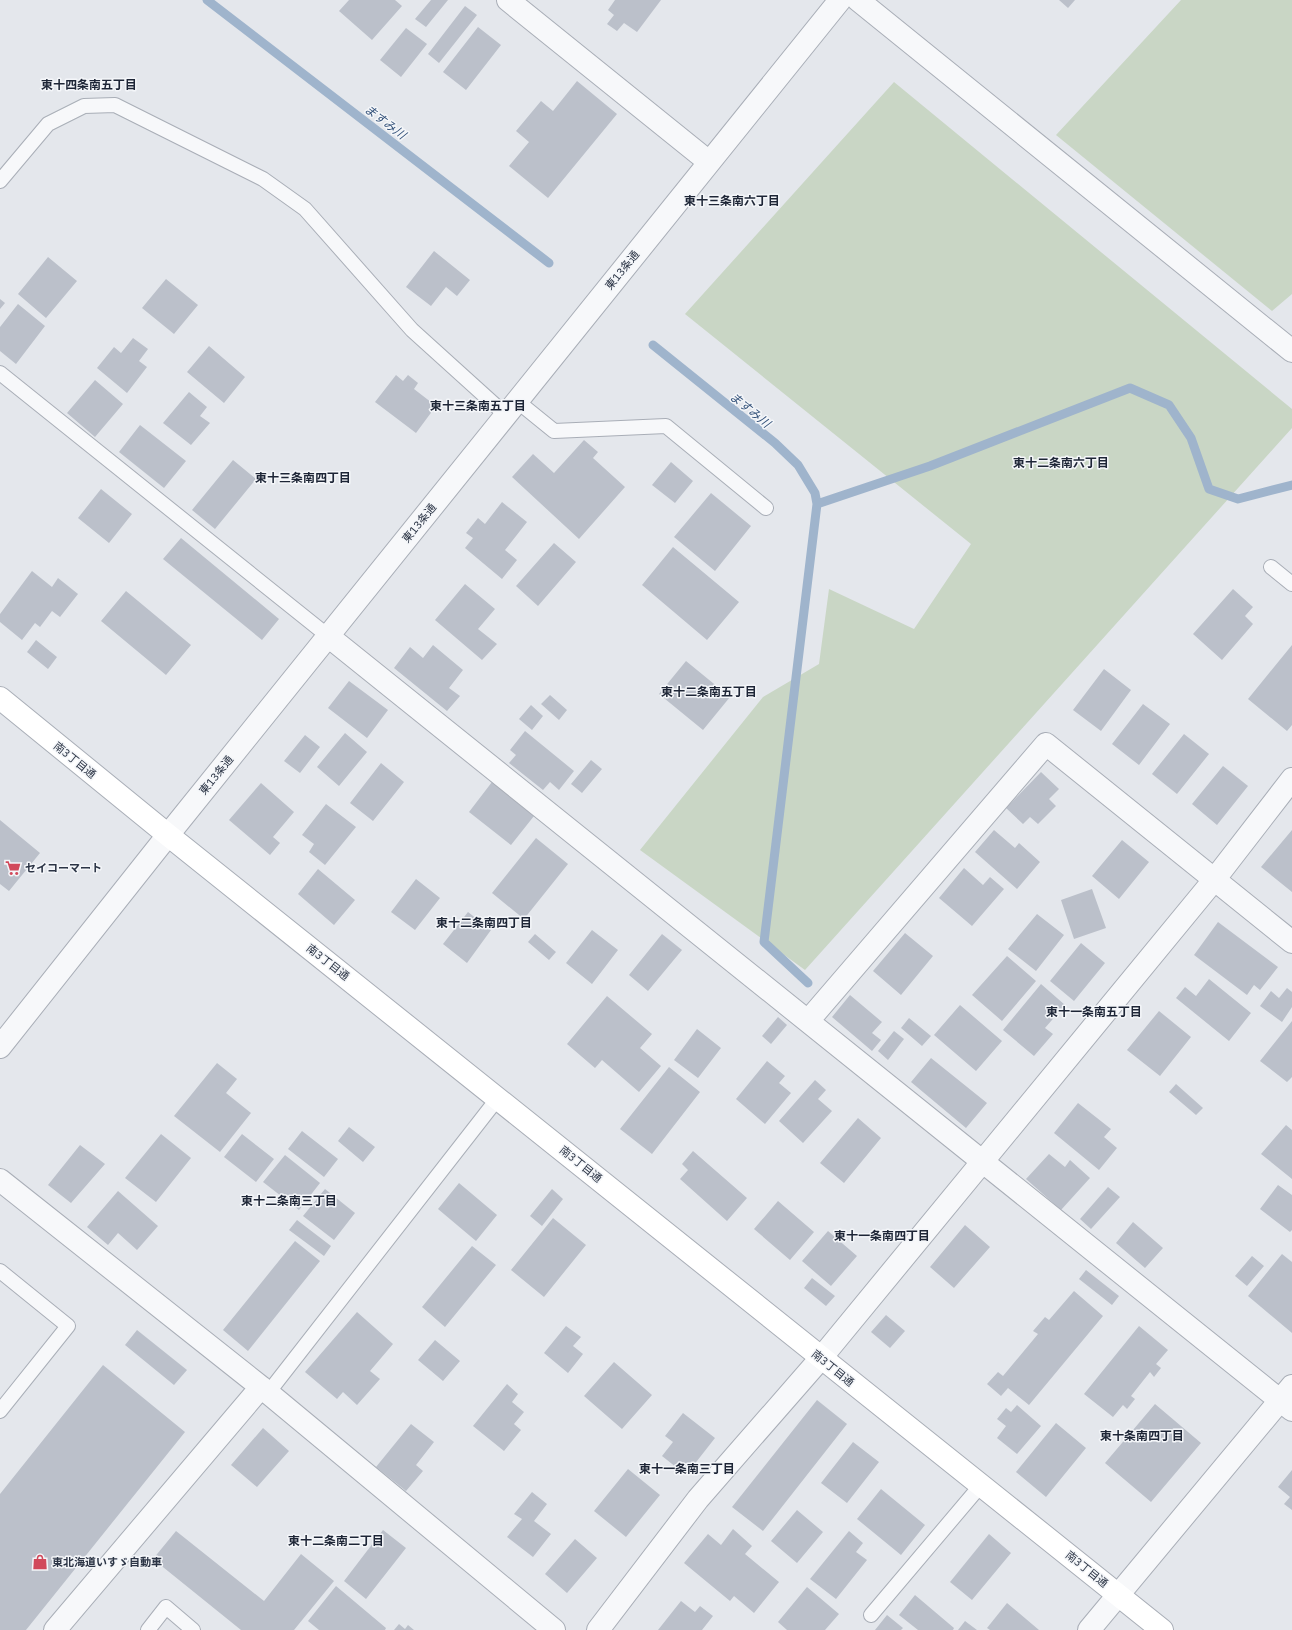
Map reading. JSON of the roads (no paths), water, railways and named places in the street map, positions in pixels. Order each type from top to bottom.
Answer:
[{"type":"street","points":[[508,0],[709,162]]},
{"type":"street","name":"東13条通","points":[[0,1047],[168,835],[840,0]]},
{"type":"street","points":[[858,0],[1292,351]]},
{"type":"street","points":[[328,636],[982,1162],[1288,1399],[1089,1630]]},
{"type":"street","name":"南3丁目通","points":[[0,698],[168,835],[821,1358],[1119,1594],[1162,1630]]},
{"type":"street","points":[[808,1021],[1046,744],[1292,942]]},
{"type":"street","points":[[598,1630],[698,1499],[821,1358],[1214,880],[1292,779]]},
{"type":"street","points":[[0,1180],[264,1390],[529,1623],[554,1630]]},
{"type":"street","points":[[56,1630],[264,1390]]},
{"type":"lane","points":[[0,181],[48,124],[84,106],[115,105],[264,179],[305,209],[412,330],[511,408],[554,431],[666,426],[766,508]]},
{"type":"lane","points":[[0,373],[328,636]]},
{"type":"lane","points":[[1271,567],[1292,584]]},
{"type":"lane","points":[[264,1390],[498,1098]]},
{"type":"lane","points":[[0,1271],[68,1326],[0,1411]]},
{"type":"lane","points":[[870,1615],[981,1485]]},
{"type":"lane","points":[[148,1630],[166,1607],[193,1630]]},
{"type":"waterway","name":"ますみ川","points":[[207,0],[549,263]]},
{"type":"waterway","points":[[653,345],[775,443],[798,465],[815,493],[817,504],[764,942],[808,983]]},
{"type":"waterway","points":[[817,504],[930,466],[1130,388],[1169,405],[1191,438],[1209,489],[1238,499],[1292,485]]},
{"type":"place","name":"セイコーマート","points":[[13,868]]},
{"type":"place","name":"東北海道いすゞ自動車","points":[[40,1562]]},
{"type":"district","name":"東十四条南五丁目","points":[[89,85]]},
{"type":"district","name":"東十三条南六丁目","points":[[732,201]]},
{"type":"district","name":"東十三条南五丁目","points":[[478,406]]},
{"type":"district","name":"東十二条南六丁目","points":[[1061,463]]},
{"type":"district","name":"東十三条南四丁目","points":[[303,478]]},
{"type":"district","name":"東十二条南五丁目","points":[[709,692]]},
{"type":"district","name":"東十二条南四丁目","points":[[484,923]]},
{"type":"district","name":"東十一条南五丁目","points":[[1094,1012]]},
{"type":"district","name":"東十二条南三丁目","points":[[289,1201]]},
{"type":"district","name":"東十一条南四丁目","points":[[882,1236]]},
{"type":"district","name":"東十条南四丁目","points":[[1142,1436]]},
{"type":"district","name":"東十一条南三丁目","points":[[687,1469]]},
{"type":"district","name":"東十二条南二丁目","points":[[336,1541]]}]
